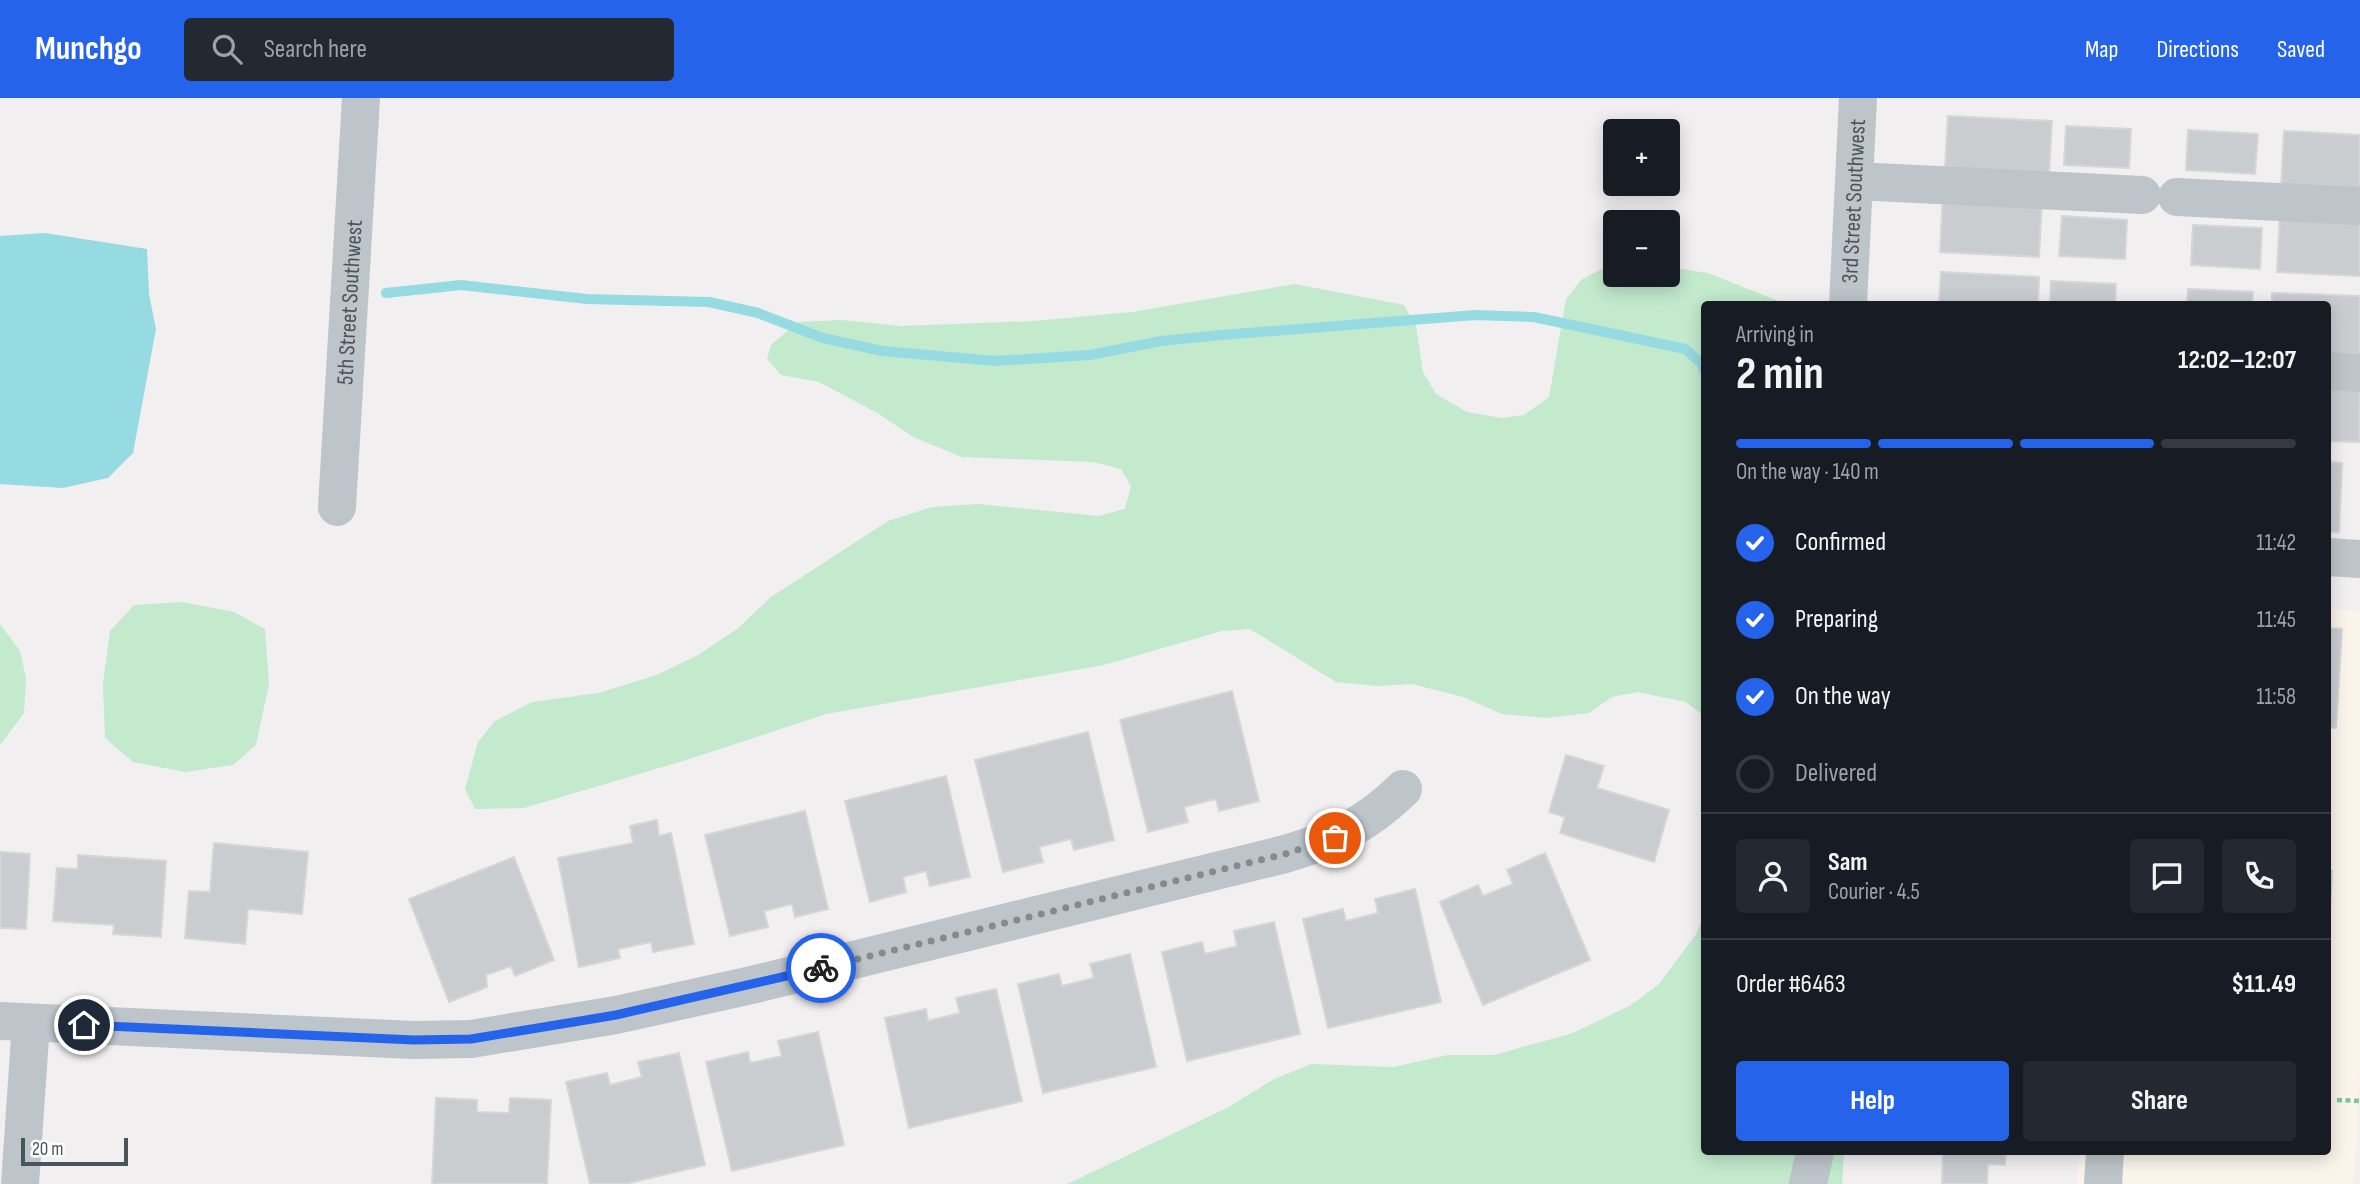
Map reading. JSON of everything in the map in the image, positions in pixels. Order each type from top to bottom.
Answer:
[{"type":"street","name":"5th Street Southwest","points":[[337,507],[361,98]]},
{"type":"street","name":"3rd Street Southwest","points":[[1848,301],[1858,98]]},
{"type":"street","points":[[1855,181],[2360,206]]},
{"type":"street","points":[[2331,371],[2360,373]]},
{"type":"street","points":[[2331,557],[2360,559]]},
{"type":"street","points":[[20,1184],[15,1022],[326,1037],[471,1039],[616,1015],[756,984],[1285,854],[1335,838],[1364,824],[1403,789]]},
{"type":"street","points":[[1808,1184],[1814,1155]]},
{"type":"street","points":[[2103,1184],[2105,1155]]},
{"type":"path","points":[[2337,1100],[2360,1101]]},
{"type":"shaded area","points":[[2331,609],[2360,611],[2360,1071],[2354,1184],[2077,1184],[2079,1155],[2331,1155]]},
{"type":"green space","points":[[1603,268],[1603,287],[1680,287],[1680,269],[1708,273],[1778,301],[1701,301],[1701,714],[1686,702],[1638,692],[1612,697],[1589,713],[1546,718],[1502,714],[1463,697],[1412,684],[1377,686],[1336,682],[1250,629],[1222,631],[1104,665],[826,714],[683,761],[524,808],[475,809],[465,789],[478,742],[495,721],[532,702],[598,693],[657,675],[698,655],[737,629],[771,597],[888,521],[932,507],[978,504],[1099,516],[1125,509],[1131,486],[1121,469],[1093,462],[962,457],[913,437],[879,414],[819,382],[781,375],[767,359],[771,345],[798,322],[841,320],[901,326],[1033,321],[1132,312],[1295,284],[1404,305],[1416,326],[1423,372],[1436,394],[1467,412],[1502,418],[1524,415],[1549,397],[1566,299],[1582,279]]},
{"type":"green space","points":[[182,602],[234,612],[265,629],[269,684],[256,745],[233,765],[185,772],[133,762],[105,738],[103,683],[110,631],[134,605]]},
{"type":"green space","points":[[0,624],[20,651],[26,678],[24,713],[0,745]]},
{"type":"green space","points":[[1701,923],[1701,1155],[1844,1155],[1842,1184],[1067,1184],[1227,1108],[1274,1079],[1312,1064],[1393,1067],[1448,1055],[1494,1055],[1573,1033],[1631,1005],[1659,984],[1696,934]]},
{"type":"water","points":[[45,233],[147,249],[149,294],[156,329],[133,453],[108,478],[63,488],[0,484],[0,236]]},
{"type":"building","points":[[1948,116],[2052,121],[2049,174],[1945,168]]},
{"type":"building","points":[[2066,126],[2131,129],[2129,168],[2064,165]]},
{"type":"building","points":[[2188,130],[2258,134],[2255,174],[2186,170]]},
{"type":"building","points":[[2284,131],[2360,135],[2360,193],[2281,189]]},
{"type":"building","points":[[1943,195],[2042,199],[2039,257],[1940,252]]},
{"type":"building","points":[[2280,214],[2360,217],[2360,276],[2277,272]]},
{"type":"building","points":[[2062,216],[2127,220],[2125,259],[2059,256]]},
{"type":"building","points":[[2193,225],[2262,228],[2260,269],[2191,265]]},
{"type":"building","points":[[1941,272],[2039,277],[2038,301],[1939,301]]},
{"type":"building","points":[[2051,281],[2116,284],[2115,301],[2050,301]]},
{"type":"building","points":[[2188,289],[2253,292],[2252,301],[2187,301]]},
{"type":"building","points":[[2272,293],[2360,296],[2360,355],[2331,353],[2331,301],[2272,301]]},
{"type":"building","points":[[2331,383],[2360,385],[2359,442],[2331,441]]},
{"type":"building","points":[[2331,462],[2342,463],[2339,532],[2331,532]]},
{"type":"building","points":[[2331,628],[2342,629],[2336,728],[2331,727]]},
{"type":"building","points":[[1232,691],[1259,801],[1219,811],[1216,799],[1184,807],[1188,822],[1148,832],[1120,720]]},
{"type":"building","points":[[1088,732],[1114,840],[1074,850],[1071,839],[1039,847],[1043,862],[1003,872],[975,760]]},
{"type":"building","points":[[1566,755],[1604,766],[1597,788],[1669,810],[1654,862],[1560,833],[1565,817],[1549,812]]},
{"type":"building","points":[[946,776],[970,877],[930,886],[926,871],[903,877],[906,892],[870,902],[845,801]]},
{"type":"building","points":[[805,811],[828,909],[795,917],[792,904],[764,911],[768,927],[730,936],[705,835]]},
{"type":"building","points":[[657,820],[659,836],[671,833],[694,944],[653,952],[651,942],[618,949],[620,958],[579,967],[558,858],[633,843],[630,826]]},
{"type":"building","points":[[214,843],[308,852],[302,914],[248,909],[245,944],[185,938],[189,891],[210,892]]},
{"type":"building","points":[[0,852],[30,854],[26,929],[0,928]]},
{"type":"building","points":[[1545,853],[1590,960],[1483,1005],[1440,902],[1478,885],[1483,896],[1513,884],[1507,870]]},
{"type":"building","points":[[78,855],[166,861],[161,937],[113,934],[114,925],[53,921],[57,868],[78,869]]},
{"type":"building","points":[[514,857],[554,960],[515,976],[511,966],[486,975],[487,987],[449,1002],[409,899]]},
{"type":"building","points":[[1415,889],[1441,1002],[1328,1028],[1303,919],[1343,909],[1346,921],[1378,913],[1375,899]]},
{"type":"building","points":[[1274,922],[1300,1034],[1187,1061],[1162,952],[1202,942],[1205,954],[1237,946],[1234,931]]},
{"type":"building","points":[[1130,954],[1156,1067],[1043,1093],[1018,984],[1059,974],[1062,986],[1094,978],[1090,964]]},
{"type":"building","points":[[996,989],[1022,1101],[909,1128],[885,1018],[926,1009],[928,1021],[960,1013],[956,998]]},
{"type":"building","points":[[818,1032],[844,1145],[732,1171],[706,1062],[748,1052],[750,1063],[782,1056],[778,1041]]},
{"type":"building","points":[[679,1053],[705,1165],[625,1184],[590,1184],[566,1082],[607,1073],[610,1085],[642,1077],[638,1062]]},
{"type":"building","points":[[436,1098],[477,1100],[477,1112],[509,1113],[510,1098],[551,1100],[547,1184],[432,1184]]},
{"type":"building","points":[[1943,1155],[2006,1155],[2005,1165],[1988,1164],[1987,1184],[1942,1184]]},
{"type":"waterway","points":[[386,293],[461,285],[587,299],[709,302],[758,313],[823,338],[882,351],[996,361],[1090,355],[1161,341],[1222,335],[1475,315],[1534,317],[1685,349],[1701,363]]},
{"type":"way so far","points":[[821,968],[1285,854],[1335,838]]},
{"type":"route","points":[[84,1025],[326,1037],[443,1041],[471,1039],[616,1015],[821,968]]}]
